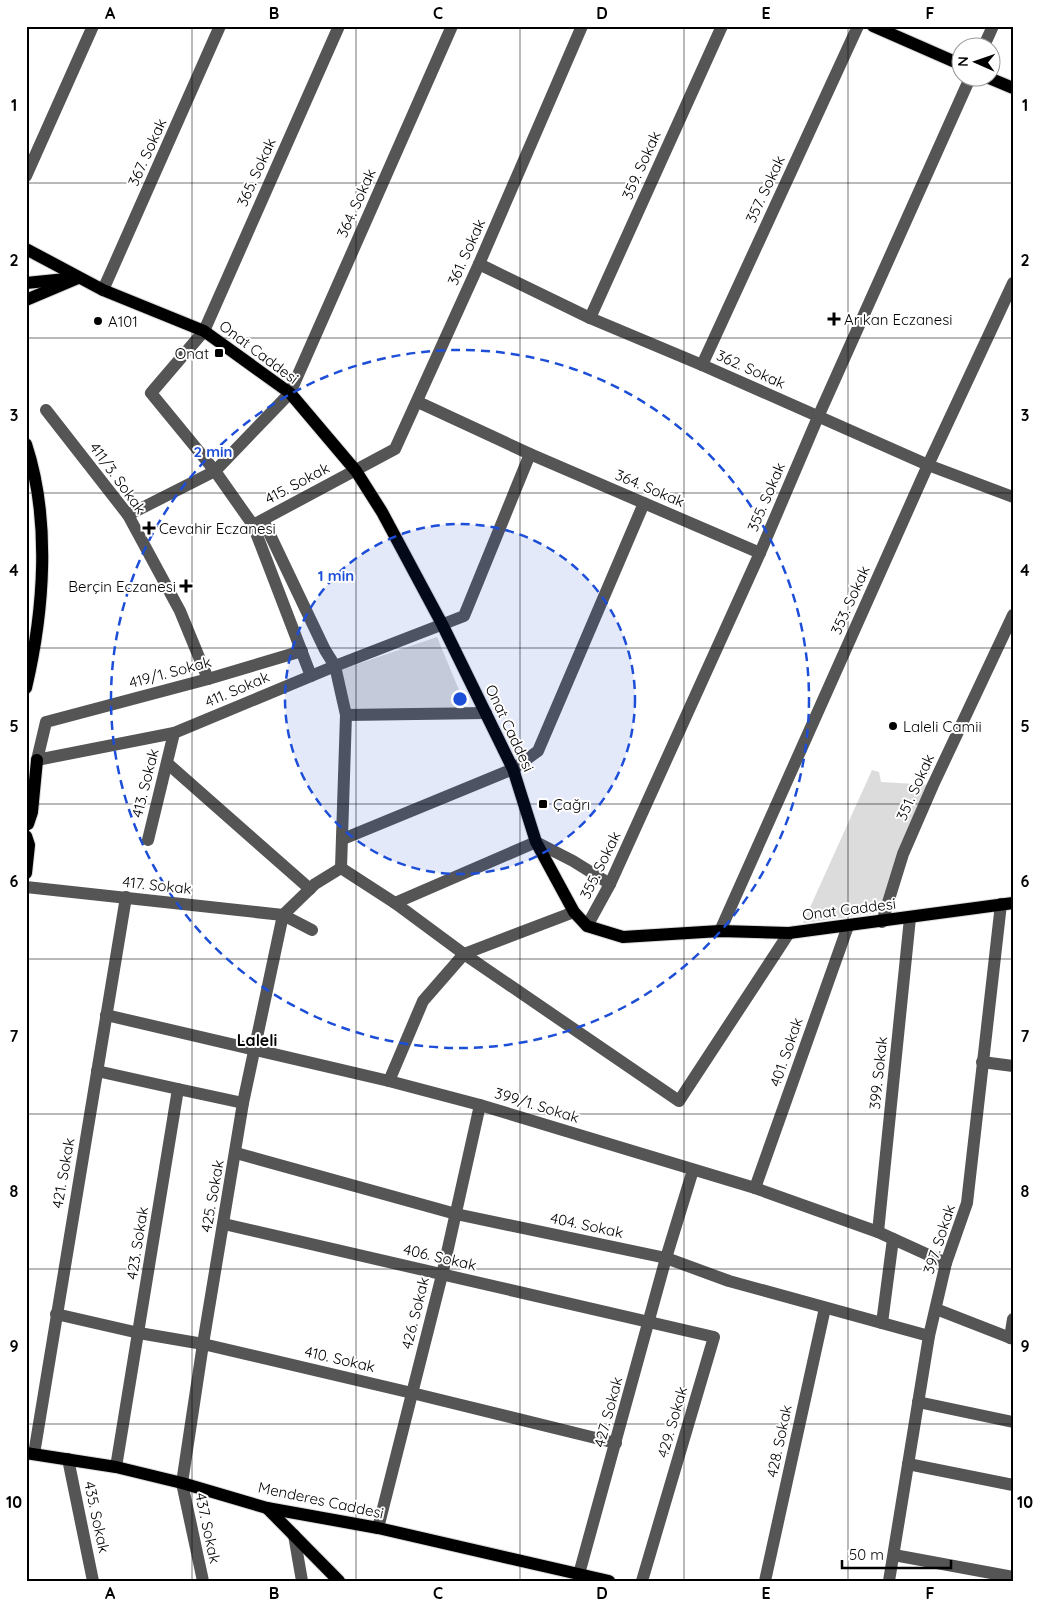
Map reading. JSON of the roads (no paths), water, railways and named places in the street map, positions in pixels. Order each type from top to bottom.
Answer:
[{"type":"main road","points":[[874,26],[952,61]]},
{"type":"main road","name":"Onat Caddesi","points":[[26,249],[103,290],[204,331],[290,393],[356,471],[382,512],[442,624],[486,713],[513,769],[536,842],[574,912],[587,926],[623,937],[720,932],[789,934],[1007,904]]},
{"type":"main road","points":[[26,283],[78,278]]},
{"type":"main road","points":[[26,300],[78,278]]},
{"type":"main road","points":[[26,444],[32,460],[39,498],[42,563],[39,610],[26,688]]},
{"type":"main road","points":[[26,826],[32,812],[37,760]]},
{"type":"main road","points":[[26,836],[30,845],[26,872]]},
{"type":"main road","name":"Menderes Caddesi","points":[[30,1453],[116,1467],[182,1483],[267,1508],[378,1528],[609,1581]]},
{"type":"main road","points":[[267,1508],[339,1581]]},
{"type":"street","points":[[26,176],[93,26]]},
{"type":"street","name":"367. Sokak","points":[[103,290],[220,26]]},
{"type":"street","name":"365. Sokak","points":[[215,471],[152,394],[204,331],[339,26]]},
{"type":"street","name":"364. Sokak","points":[[290,393],[452,26]]},
{"type":"street","name":"361. Sokak","points":[[356,471],[394,450],[418,402],[582,26]]},
{"type":"street","name":"359. Sokak","points":[[590,318],[722,26]]},
{"type":"street","name":"357. Sokak","points":[[702,365],[858,26]]},
{"type":"street","points":[[988,38],[993,26]]},
{"type":"street","name":"355. Sokak","points":[[587,926],[610,884],[760,553],[818,417],[966,88]]},
{"type":"street","name":"362. Sokak","points":[[479,264],[590,318],[702,365],[928,465],[1013,498]]},
{"type":"street","name":"353. Sokak","points":[[720,932],[928,465],[1013,283]]},
{"type":"street","points":[[128,515],[215,471],[290,393]]},
{"type":"street","name":"364. Sokak","points":[[418,402],[530,454],[760,553]]},
{"type":"street","name":"411/3. Sokak","points":[[46,410],[128,515],[180,611],[208,679]]},
{"type":"street","name":"411. Sokak","points":[[37,760],[174,733],[335,666],[464,616],[530,454]]},
{"type":"street","points":[[215,471],[258,522],[335,666],[346,715],[341,868]]},
{"type":"street","name":"415. Sokak","points":[[258,522],[356,471]]},
{"type":"street","points":[[343,839],[513,769],[538,751],[644,503]]},
{"type":"street","points":[[258,522],[311,676]]},
{"type":"street","name":"351. Sokak","points":[[882,922],[907,845],[932,785],[1013,615]]},
{"type":"street","name":"419/1. Sokak","points":[[37,760],[46,722],[302,652]]},
{"type":"street","points":[[346,715],[486,713]]},
{"type":"street","name":"413. Sokak","points":[[148,840],[174,733]]},
{"type":"street","points":[[167,763],[310,890]]},
{"type":"street","points":[[396,903],[536,842],[610,884]]},
{"type":"street","points":[[312,930],[283,915],[310,890],[341,868]]},
{"type":"street","points":[[341,868],[396,903],[464,954],[679,1101],[789,934]]},
{"type":"street","name":"417. Sokak","points":[[26,886],[283,915]]},
{"type":"street","name":"421. Sokak","points":[[30,1453],[56,1314],[126,897]]},
{"type":"street","name":"397. Sokak","points":[[889,1581],[929,1336],[946,1263],[967,1203],[982,1062],[1007,904]]},
{"type":"street","points":[[389,1081],[423,1001],[464,954],[574,912]]},
{"type":"street","name":"425. Sokak","points":[[182,1483],[243,1103],[283,915]]},
{"type":"street","name":"399. Sokak","points":[[878,1232],[910,918]]},
{"type":"street","name":"401. Sokak","points":[[755,1188],[848,926]]},
{"type":"street","name":"399/1. Sokak","points":[[106,1015],[389,1081],[480,1105],[755,1188],[878,1232],[946,1263]]},
{"type":"street","points":[[982,1062],[1013,1066]]},
{"type":"street","points":[[96,1071],[243,1103]]},
{"type":"street","name":"423. Sokak","points":[[116,1467],[178,1089]]},
{"type":"street","name":"426. Sokak","points":[[378,1528],[442,1274],[480,1105]]},
{"type":"street","name":"404. Sokak","points":[[236,1153],[456,1214],[666,1258],[729,1281],[929,1336]]},
{"type":"street","name":"427. Sokak","points":[[579,1574],[666,1258],[693,1170]]},
{"type":"street","name":"406. Sokak","points":[[224,1224],[649,1321]]},
{"type":"street","points":[[882,1323],[893,1239]]},
{"type":"street","name":"428. Sokak","points":[[765,1581],[825,1308]]},
{"type":"street","points":[[936,1309],[1011,1338],[1013,1319]]},
{"type":"street","name":"410. Sokak","points":[[56,1314],[139,1333],[203,1344],[616,1443]]},
{"type":"street","name":"429. Sokak","points":[[642,1581],[714,1337],[649,1321]]},
{"type":"street","points":[[918,1402],[1013,1422]]},
{"type":"street","name":"435. Sokak","points":[[68,1459],[93,1581]]},
{"type":"street","points":[[908,1464],[1013,1485]]},
{"type":"street","name":"437. Sokak","points":[[182,1483],[203,1581]]},
{"type":"street","points":[[294,1535],[302,1581]]},
{"type":"street","points":[[894,1556],[1013,1577]]},
{"type":"place","name":"Arıkan Eczanesi","points":[[834,319]]},
{"type":"place","name":"A101","points":[[98,321]]},
{"type":"place","name":"Onat","points":[[219,353]]},
{"type":"place","name":"Cevahir Eczanesi","points":[[149,528]]},
{"type":"place","name":"Berçin Eczanesi","points":[[186,586]]},
{"type":"place","name":"Laleli Camii","points":[[893,726]]},
{"type":"place","name":"Çağrı","points":[[543,804]]},
{"type":"district","name":"Laleli","points":[[257,1040]]}]
